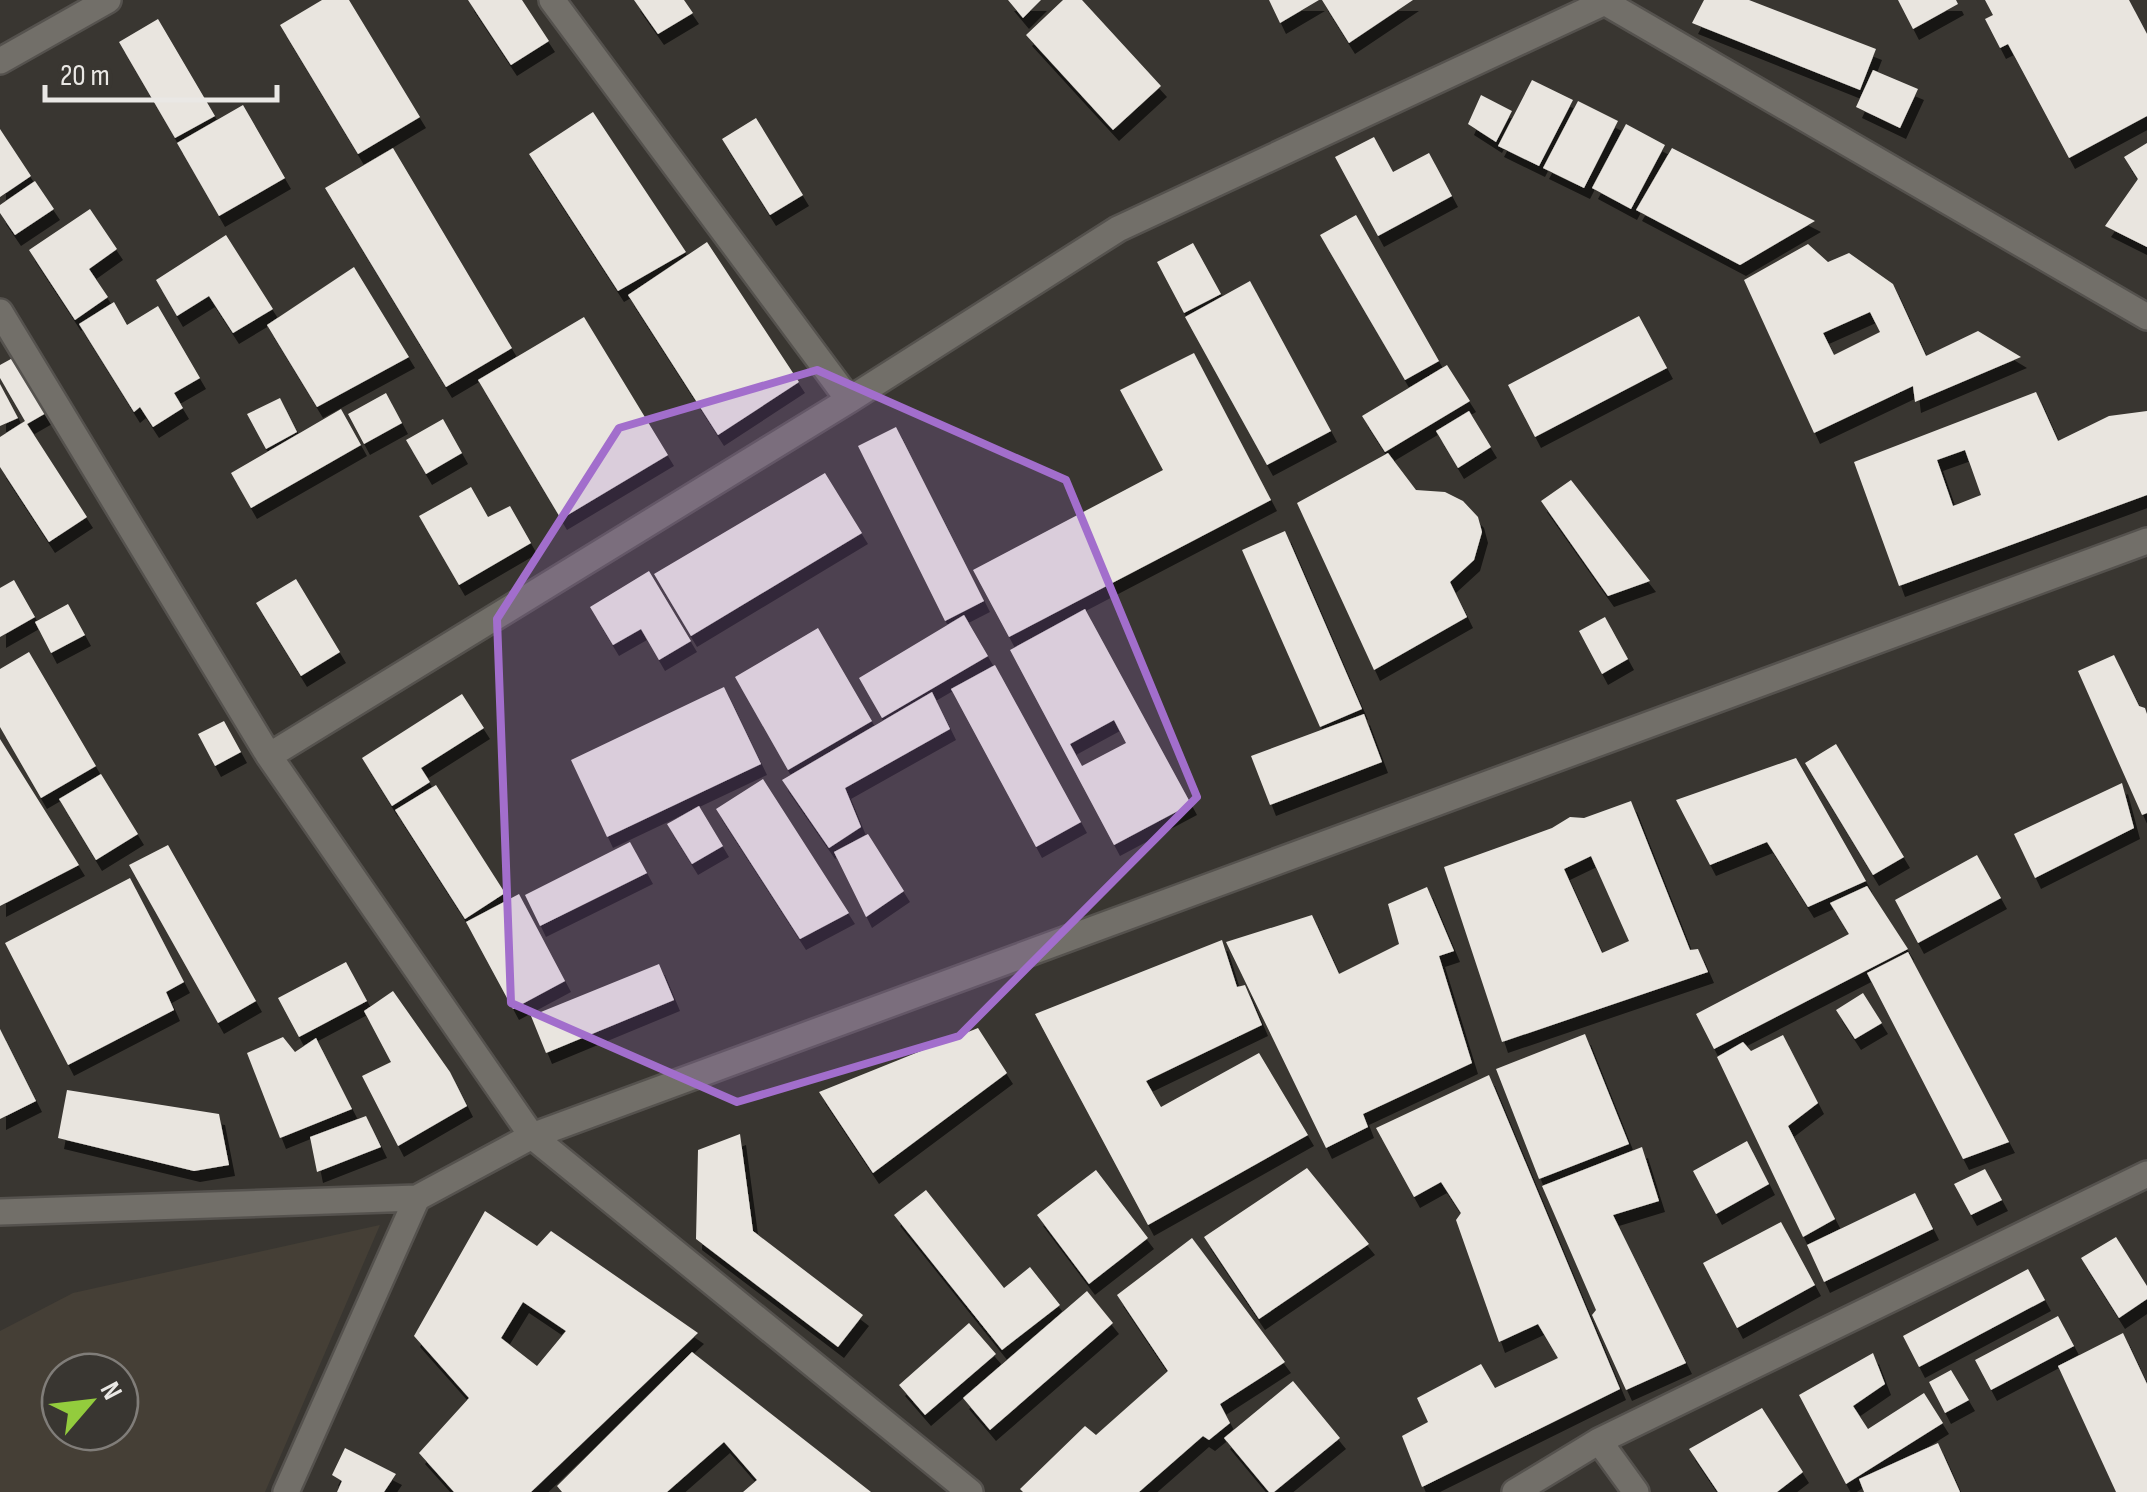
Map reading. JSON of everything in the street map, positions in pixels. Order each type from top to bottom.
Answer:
[{"type":"street","points":[[0,62],[108,0]]},
{"type":"street","points":[[552,0],[849,400]]},
{"type":"street","points":[[269,756],[849,400],[1118,229],[1604,1],[2147,317]]},
{"type":"street","points":[[0,312],[269,756],[532,1136],[970,1492]]},
{"type":"street","points":[[0,1212],[417,1198],[532,1136],[2147,541]]},
{"type":"street","points":[[1515,1492],[1599,1441],[2147,1174]]},
{"type":"street","points":[[286,1492],[417,1198]]},
{"type":"street","points":[[1599,1441],[1636,1492]]},
{"type":"highlighted area","points":[[817,370],[1066,480],[1197,797],[959,1036],[737,1102],[511,1003],[497,619],[619,428]]},
{"type":"shaded area","points":[[380,1225],[265,1492],[0,1492],[0,1331],[73,1293]]},
{"type":"building","points":[[322,0],[349,0],[420,117],[358,154],[280,25]]},
{"type":"building","points":[[468,0],[522,0],[549,41],[511,65]]},
{"type":"building","points":[[634,0],[684,0],[693,13],[658,34]]},
{"type":"building","points":[[1008,0],[1041,0],[1023,18]]},
{"type":"building","points":[[1063,0],[1082,0],[1161,86],[1113,130],[1026,35]]},
{"type":"building","points":[[1269,0],[1319,0],[1280,23]]},
{"type":"building","points":[[1322,0],[1413,0],[1349,43]]},
{"type":"building","points":[[1704,0],[1749,0],[1876,49],[1860,90],[1692,23]]},
{"type":"building","points":[[1898,0],[1956,0],[1958,4],[1913,29]]},
{"type":"building","points":[[1985,0],[2129,0],[2147,34],[2147,116],[2069,158],[2008,44],[2000,48],[1985,19],[1993,15]]},
{"type":"building","points":[[158,19],[215,116],[175,138],[119,42]]},
{"type":"building","points":[[1873,70],[1918,89],[1900,128],[1856,107]]},
{"type":"building","points":[[1532,80],[1573,100],[1539,166],[1498,146]]},
{"type":"building","points":[[1481,95],[1512,111],[1496,142],[1468,124]]},
{"type":"building","points":[[1578,101],[1618,121],[1584,188],[1543,168]]},
{"type":"building","points":[[243,105],[285,178],[219,216],[177,143]]},
{"type":"building","points":[[593,112],[686,252],[618,291],[529,154]]},
{"type":"building","points":[[756,118],[803,195],[770,215],[722,139]]},
{"type":"building","points":[[1626,124],[1665,145],[1631,209],[1592,188]]},
{"type":"building","points":[[0,129],[31,176],[0,197]]},
{"type":"building","points":[[1374,137],[1393,172],[1429,153],[1452,196],[1378,236],[1335,157]]},
{"type":"building","points":[[2147,143],[2147,247],[2105,226],[2138,179],[2124,157]]},
{"type":"building","points":[[393,148],[512,348],[446,387],[325,188]]},
{"type":"building","points":[[1672,148],[1815,221],[1740,265],[1636,210]]},
{"type":"building","points":[[35,181],[54,209],[15,235],[0,213],[0,205]]},
{"type":"building","points":[[90,209],[117,249],[89,269],[108,297],[75,320],[29,250]]},
{"type":"building","points":[[1356,215],[1439,361],[1405,380],[1320,235]]},
{"type":"building","points":[[226,235],[273,309],[233,333],[209,296],[177,316],[156,280]]},
{"type":"building","points":[[707,242],[799,382],[718,435],[628,295]]},
{"type":"building","points":[[1193,243],[1221,294],[1184,313],[1157,262]]},
{"type":"building","points":[[1808,244],[1828,262],[1849,253],[1893,284],[1926,356],[1978,331],[2021,357],[1915,402],[1913,386],[1814,433],[1744,280]],"holes":[[[1870,312],[1880,332],[1834,355],[1823,333]]]},
{"type":"building","points":[[354,267],[409,357],[317,407],[267,325]]},
{"type":"building","points":[[1250,281],[1331,431],[1267,465],[1185,317]]},
{"type":"building","points":[[114,302],[127,325],[158,306],[200,378],[174,393],[183,408],[153,427],[140,407],[134,412],[79,324]]},
{"type":"building","points":[[1639,316],[1667,368],[1535,437],[1508,385]]},
{"type":"building","points":[[584,317],[668,455],[561,519],[478,380]]},
{"type":"building","points":[[1194,353],[1271,500],[1009,637],[973,570],[1163,470],[1120,390]]},
{"type":"building","points":[[20,354],[53,409],[27,424],[87,517],[49,542],[0,467],[0,437],[25,421],[0,378],[0,365]]},
{"type":"building","points":[[1447,365],[1470,401],[1385,452],[1362,416]]},
{"type":"building","points":[[0,384],[18,418],[0,426]]},
{"type":"building","points":[[2036,392],[2058,441],[2109,416],[2147,411],[2147,495],[1899,586],[1854,462]],"holes":[[[1965,450],[1981,495],[1953,506],[1937,460]]]},
{"type":"building","points":[[386,393],[402,423],[364,444],[348,414]]},
{"type":"building","points":[[280,398],[297,432],[266,449],[247,414]]},
{"type":"building","points":[[341,409],[361,445],[251,508],[231,473]]},
{"type":"building","points":[[1469,411],[1491,447],[1458,468],[1436,431]]},
{"type":"building","points":[[443,419],[462,453],[426,474],[406,440]]},
{"type":"building","points":[[896,427],[984,601],[945,621],[858,446]]},
{"type":"building","points":[[1388,453],[1416,490],[1445,492],[1463,501],[1478,517],[1482,532],[1474,560],[1450,582],[1467,617],[1374,670],[1297,503]]},
{"type":"building","points":[[825,473],[862,533],[691,636],[654,574]]},
{"type":"building","points":[[1571,480],[1650,581],[1608,596],[1541,501]]},
{"type":"building","points":[[471,487],[488,517],[510,506],[531,543],[459,585],[419,516]]},
{"type":"building","points":[[1285,531],[1362,709],[1320,727],[1242,550]]},
{"type":"building","points":[[649,571],[691,641],[659,660],[641,629],[613,645],[590,607]]},
{"type":"building","points":[[296,579],[340,652],[301,676],[256,603]]},
{"type":"building","points":[[14,580],[35,617],[0,637],[0,588]]},
{"type":"building","points":[[68,604],[85,635],[51,653],[35,622]]},
{"type":"building","points":[[1085,609],[1191,804],[1114,845],[1010,650]],"holes":[[[1114,720],[1126,743],[1082,766],[1070,744]]]},
{"type":"building","points":[[964,615],[988,656],[882,718],[859,678]]},
{"type":"building","points":[[1605,617],[1628,659],[1602,674],[1579,631]]},
{"type":"building","points":[[818,628],[872,721],[788,770],[735,677]]},
{"type":"building","points":[[29,652],[96,766],[41,798],[0,727],[0,669]]},
{"type":"building","points":[[2114,655],[2139,706],[2147,714],[2147,813],[2142,815],[2078,671]]},
{"type":"building","points":[[995,665],[1081,822],[1036,847],[951,689]]},
{"type":"building","points":[[724,687],[761,764],[607,837],[571,760]]},
{"type":"building","points":[[932,692],[950,729],[845,788],[861,827],[829,848],[782,780]]},
{"type":"building","points":[[462,694],[484,728],[421,768],[430,782],[392,806],[362,758]]},
{"type":"building","points":[[1364,714],[1382,762],[1270,805],[1251,756]]},
{"type":"building","points":[[224,721],[241,752],[215,766],[198,734]]},
{"type":"building","points":[[0,739],[79,865],[0,906]]},
{"type":"building","points":[[1836,744],[1904,857],[1873,875],[1805,763]]},
{"type":"building","points":[[1796,758],[1866,881],[1808,907],[1767,842],[1710,865],[1676,800]]},
{"type":"building","points":[[101,774],[138,834],[96,860],[59,799]]},
{"type":"building","points":[[763,779],[849,913],[800,939],[716,809]]},
{"type":"building","points":[[2122,783],[2134,828],[2035,878],[2014,834]]},
{"type":"building","points":[[436,785],[505,893],[465,919],[395,810]]},
{"type":"building","points":[[1631,801],[1690,950],[1698,949],[1708,972],[1502,1042],[1444,867],[1552,828],[1570,817],[1584,818]],"holes":[[[1591,856],[1629,941],[1602,953],[1564,869]]]},
{"type":"building","points":[[699,806],[723,846],[692,864],[667,824]]},
{"type":"building","points":[[868,834],[904,891],[866,917],[834,852]]},
{"type":"building","points":[[630,842],[647,873],[540,926],[525,895]]},
{"type":"building","points":[[168,845],[256,1001],[218,1023],[129,865]]},
{"type":"building","points":[[1977,855],[2001,898],[1918,943],[1895,900]]},
{"type":"building","points":[[130,878],[184,982],[166,992],[174,1010],[68,1065],[5,943]]},
{"type":"building","points":[[1867,886],[1908,949],[1714,1049],[1696,1014],[1849,934],[1830,903]]},
{"type":"building","points":[[1427,887],[1454,951],[1439,956],[1472,1063],[1363,1114],[1368,1127],[1326,1148],[1226,942],[1312,915],[1339,974],[1399,944],[1388,904]]},
{"type":"building","points":[[519,894],[565,981],[513,1009],[466,922]]},
{"type":"building","points":[[1222,940],[1237,987],[1245,985],[1262,1025],[1146,1081],[1161,1107],[1259,1053],[1308,1135],[1148,1225],[1035,1014]]},
{"type":"building","points":[[1908,952],[2009,1142],[1963,1159],[1867,973]]},
{"type":"building","points":[[346,962],[367,1001],[299,1037],[278,998]]},
{"type":"building","points":[[659,964],[674,1000],[546,1053],[531,1016]]},
{"type":"building","points":[[393,991],[450,1072],[467,1106],[398,1146],[362,1076],[391,1062],[364,1011]]},
{"type":"building","points":[[1863,993],[1882,1023],[1855,1039],[1836,1010]]},
{"type":"building","points":[[978,1028],[1007,1073],[873,1173],[819,1092]]},
{"type":"building","points":[[0,1029],[36,1101],[0,1119]]},
{"type":"building","points":[[1585,1034],[1629,1144],[1539,1179],[1496,1069]]},
{"type":"building","points":[[1783,1035],[1818,1103],[1788,1126],[1835,1219],[1803,1237],[1717,1057],[1743,1042],[1751,1051]]},
{"type":"building","points":[[283,1037],[295,1052],[316,1038],[352,1109],[280,1138],[247,1053]]},
{"type":"building","points":[[1489,1075],[1620,1389],[1422,1487],[1402,1436],[1428,1422],[1417,1398],[1481,1364],[1495,1388],[1558,1358],[1538,1324],[1499,1342],[1456,1220],[1461,1213],[1441,1182],[1414,1197],[1376,1128]]},
{"type":"building","points":[[67,1090],[219,1114],[229,1165],[194,1171],[58,1138]]},
{"type":"building","points":[[366,1116],[381,1147],[317,1172],[310,1137]]},
{"type":"building","points":[[740,1134],[753,1231],[863,1315],[838,1347],[696,1239],[698,1150]]},
{"type":"building","points":[[1747,1141],[1769,1184],[1716,1214],[1693,1171]]},
{"type":"building","points":[[1642,1147],[1659,1201],[1613,1215],[1686,1363],[1626,1390],[1542,1186]]},
{"type":"building","points":[[1307,1168],[1369,1244],[1259,1319],[1204,1237]]},
{"type":"building","points":[[1985,1169],[2002,1200],[1971,1215],[1954,1184]]},
{"type":"building","points":[[1096,1170],[1148,1238],[1089,1284],[1037,1215]]},
{"type":"building","points":[[926,1190],[1004,1288],[1030,1267],[1060,1305],[1002,1350],[894,1215]]},
{"type":"building","points":[[1915,1193],[1933,1229],[1824,1282],[1807,1245]]},
{"type":"building","points":[[485,1211],[537,1246],[551,1231],[698,1333],[531,1492],[454,1492],[419,1453],[469,1398],[414,1336]],"holes":[[[523,1302],[566,1331],[537,1366],[501,1338]]]},
{"type":"building","points":[[1781,1222],[1815,1285],[1737,1328],[1703,1263]]},
{"type":"building","points":[[2116,1237],[2147,1286],[2147,1299],[2119,1318],[2081,1258]]},
{"type":"building","points":[[1192,1238],[1285,1362],[1220,1404],[1230,1423],[1209,1440],[1203,1436],[1139,1492],[1023,1492],[1020,1489],[1085,1426],[1096,1435],[1168,1371],[1117,1295]]},
{"type":"building","points":[[2028,1269],[2045,1300],[1919,1367],[1903,1336]]},
{"type":"building","points":[[1087,1291],[1113,1323],[990,1430],[963,1398]]},
{"type":"building","points":[[2058,1316],[2074,1346],[1991,1390],[1975,1360]]},
{"type":"building","points":[[969,1323],[996,1354],[925,1415],[899,1385]]},
{"type":"building","points":[[2123,1333],[2147,1384],[2147,1492],[2116,1492],[2058,1366]]},
{"type":"building","points":[[692,1352],[871,1492],[743,1492],[757,1480],[724,1442],[667,1492],[562,1492],[557,1486]]},
{"type":"building","points":[[1873,1353],[1885,1384],[1853,1406],[1868,1429],[1924,1393],[1943,1423],[1846,1484],[1799,1395]]},
{"type":"building","points":[[1951,1370],[1969,1400],[1945,1413],[1929,1382]]},
{"type":"building","points":[[1293,1381],[1340,1438],[1274,1492],[1269,1492],[1224,1438]]},
{"type":"building","points":[[1762,1408],[1803,1472],[1777,1492],[1718,1492],[1689,1449]]},
{"type":"building","points":[[1938,1443],[1960,1492],[1864,1492],[1859,1479]]},
{"type":"building","points":[[345,1448],[396,1474],[384,1492],[337,1492],[342,1481],[332,1475]]}]
